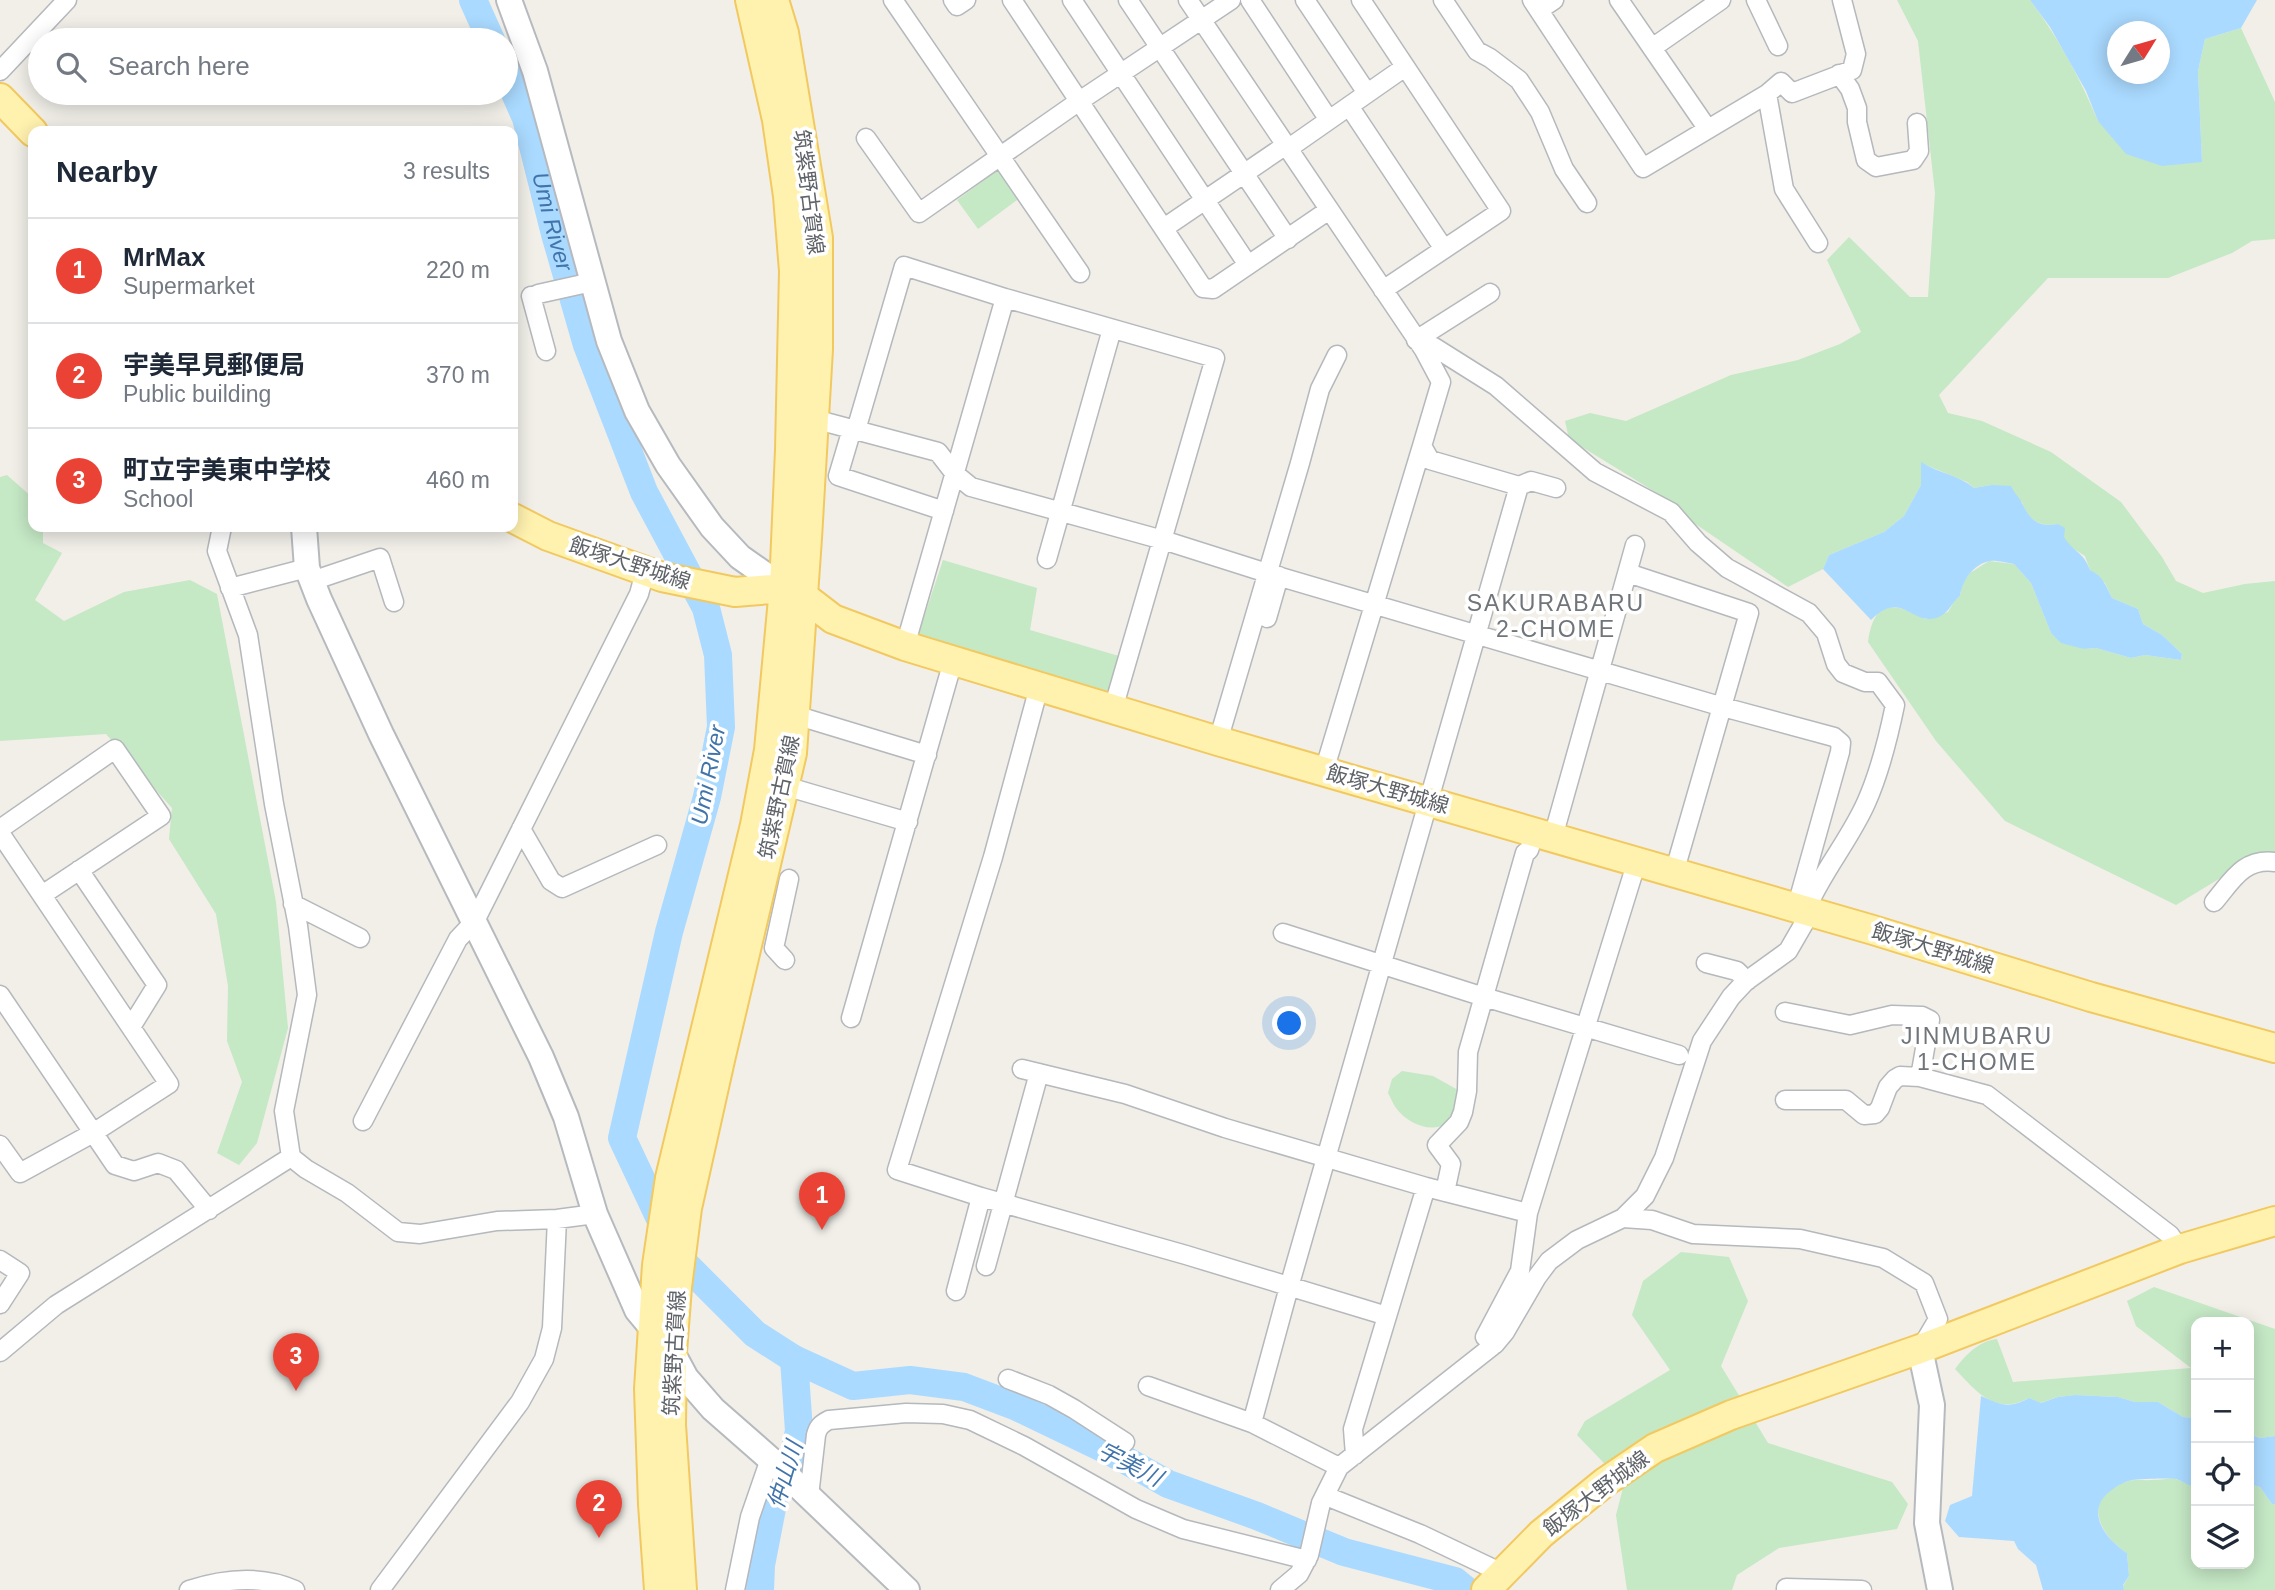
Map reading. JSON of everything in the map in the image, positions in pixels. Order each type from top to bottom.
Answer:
[{"type":"main road","name":"筑紫野古賀線","points":[[682,1590],[671,1425],[672,1352],[687,1208],[779,883],[785,786],[792,753],[795,715],[790,450],[794,271],[788,196],[777,120],[750,0]]},
{"type":"main road","name":"筑紫野古賀線","points":[[659,1590],[649,1389],[657,1265],[670,1178],[752,837],[769,750],[793,592],[814,419],[824,237],[774,0]]},
{"type":"main road","points":[[0,97],[28,127]]},
{"type":"main road","name":"飯塚大野城線","points":[[518,521],[548,536],[654,574],[735,592],[793,592],[833,619],[953,661],[1218,741],[1922,944],[2091,997],[2275,1048]]},
{"type":"main road","name":"飯塚大野城線","points":[[1494,1582],[1551,1526],[1605,1482],[1655,1448],[1731,1415],[1920,1349],[2180,1248],[2275,1221]]},
{"type":"street","points":[[41,28],[67,0]]},
{"type":"street","points":[[509,0],[535,71],[588,284],[637,411],[668,465],[721,537],[740,557],[793,592]]},
{"type":"street","points":[[893,0],[1080,273]]},
{"type":"street","points":[[953,0],[957,6],[966,0]]},
{"type":"street","points":[[1012,0],[1203,288],[1213,289],[1329,210]]},
{"type":"street","points":[[1072,0],[1248,265]]},
{"type":"street","points":[[1128,0],[1288,239]]},
{"type":"street","points":[[1188,0],[1420,345],[1441,382],[1324,771]]},
{"type":"street","points":[[866,138],[919,213],[1231,0]]},
{"type":"street","points":[[1250,0],[1329,120]]},
{"type":"street","points":[[1305,0],[1367,93]]},
{"type":"street","points":[[1361,0],[1501,211],[1383,290]]},
{"type":"street","points":[[1443,0],[1477,51],[1519,80],[1540,112],[1563,169],[1587,203]]},
{"type":"street","points":[[1554,0],[1535,5],[1643,168],[1781,82],[1792,93],[1852,70],[1856,54],[1842,0]]},
{"type":"street","points":[[1619,0],[1707,128]]},
{"type":"street","points":[[1652,48],[1721,0]]},
{"type":"street","points":[[1756,0],[1778,46]]},
{"type":"street","points":[[0,71],[28,41]]},
{"type":"street","points":[[1164,228],[1405,67]]},
{"type":"street","points":[[1839,74],[1850,89],[1857,108],[1857,122],[1867,160],[1876,167],[1913,160],[1919,151],[1917,123]]},
{"type":"street","points":[[1767,93],[1784,189],[1818,243]]},
{"type":"street","points":[[1349,106],[1444,249]]},
{"type":"street","points":[[944,511],[838,476],[904,266],[1215,358],[1113,709]]},
{"type":"street","points":[[546,351],[534,295],[588,284]]},
{"type":"street","points":[[1420,345],[1490,293]]},
{"type":"street","points":[[905,646],[1005,298]]},
{"type":"street","points":[[1047,559],[1112,328]]},
{"type":"street","points":[[1280,1590],[1299,1574],[1308,1557],[1324,1500],[1339,1466],[1494,1344],[1505,1332],[1536,1277],[1549,1261],[1577,1240],[1623,1217],[1644,1196],[1664,1158],[1702,1041],[1731,997],[1747,981],[1788,950],[1804,911],[1866,804],[1886,747],[1895,705],[1878,682],[1865,682],[1843,673],[1836,664],[1826,633],[1809,612],[1727,568],[1698,543],[1671,512],[1595,472],[1514,401],[1475,371],[1434,347],[1420,345]]},
{"type":"street","points":[[1218,741],[1273,574],[1320,389],[1337,355]]},
{"type":"street","points":[[814,419],[938,452],[955,474],[971,488],[1163,540],[1723,707],[1833,737],[1841,743],[1804,911]]},
{"type":"street","points":[[1422,446],[1430,460],[1519,486],[1531,481],[1556,488]]},
{"type":"street","points":[[1252,1423],[1519,486]]},
{"type":"street","points":[[221,532],[217,551],[248,635],[307,995],[284,1111],[292,1157],[306,1169],[347,1193],[398,1232],[420,1234],[497,1221],[556,1219],[595,1214]]},
{"type":"street","points":[[305,532],[309,574],[381,734],[534,1042],[566,1117],[595,1214],[637,1310],[672,1352],[686,1378],[713,1409],[770,1459],[907,1590]]},
{"type":"street","points":[[1445,1192],[1451,1164],[1437,1145],[1459,1122],[1463,1112],[1467,1091],[1468,1052],[1525,853],[1544,834],[1601,670],[1636,545]]},
{"type":"street","points":[[230,588],[380,558],[394,602]]},
{"type":"street","points":[[1628,573],[1749,613],[1674,873]]},
{"type":"street","points":[[363,1121],[458,939],[475,921],[639,594],[654,574]]},
{"type":"street","points":[[1267,618],[1273,574]]},
{"type":"street","points":[[851,1018],[953,661]]},
{"type":"street","points":[[1039,687],[993,857],[897,1170],[1003,1204],[1387,1316]]},
{"type":"street","points":[[795,715],[927,755]]},
{"type":"street","points":[[0,1145],[20,1173],[93,1133],[169,1084],[42,895],[0,831],[115,750],[161,816],[42,895]]},
{"type":"street","points":[[785,786],[908,822]]},
{"type":"street","points":[[521,829],[551,881],[562,888],[657,845]]},
{"type":"street","points":[[1494,1344],[1485,1337],[1520,1271],[1528,1213],[1637,861]]},
{"type":"street","points":[[2214,902],[2240,871],[2263,861],[2275,862]]},
{"type":"street","points":[[79,870],[157,985],[131,1027]]},
{"type":"street","points":[[779,883],[774,948],[785,960]]},
{"type":"street","points":[[293,904],[360,938]]},
{"type":"street","points":[[1283,933],[1679,1055]]},
{"type":"street","points":[[1706,963],[1737,971],[1747,981]]},
{"type":"street","points":[[0,995],[115,1165],[134,1171],[158,1163],[176,1170],[209,1210]]},
{"type":"street","points":[[1786,1012],[1850,1025],[1892,1015],[1922,1016],[1930,1020],[1920,1077]]},
{"type":"street","points":[[986,1266],[1003,1204],[1030,1071],[1125,1094],[1326,1159],[1528,1213]]},
{"type":"street","points":[[1785,1100],[1846,1100],[1864,1115],[1875,1114],[1888,1087],[1900,1076],[1920,1077],[1987,1095],[2170,1235],[2180,1248]]},
{"type":"street","points":[[1,1348],[56,1305],[292,1157]]},
{"type":"street","points":[[1355,1455],[1353,1429],[1426,1187]]},
{"type":"street","points":[[956,1291],[981,1197]]},
{"type":"street","points":[[1623,1217],[1652,1220],[1693,1234],[1800,1239],[1883,1258],[1924,1283],[1938,1319],[1920,1349],[1932,1405],[1927,1522],[1940,1590]]},
{"type":"street","points":[[380,1590],[520,1402],[544,1359],[552,1328],[556,1219]]},
{"type":"street","points":[[0,1260],[20,1273],[0,1304]]},
{"type":"street","points":[[1008,1379],[1049,1395],[1125,1442]]},
{"type":"street","points":[[1148,1386],[1252,1423],[1339,1466]]},
{"type":"street","points":[[806,1494],[817,1429],[829,1420],[906,1413],[943,1414],[970,1420],[1025,1443],[1136,1509],[1182,1529],[1308,1557]]},
{"type":"street","points":[[735,1590],[750,1517],[770,1459]]},
{"type":"street","points":[[1324,1500],[1420,1534],[1494,1582]]},
{"type":"street","points":[[189,1590],[206,1584],[242,1579],[283,1584],[295,1590]]},
{"type":"street","points":[[1786,1590],[1862,1590]]},
{"type":"green space","points":[[1897,0],[2030,0],[2068,58],[2098,121],[2202,162],[2198,71],[2205,39],[2241,28],[2275,102],[2275,239],[2252,241],[2232,253],[2168,278],[2048,278],[1939,395],[1948,413],[1982,421],[2051,452],[2121,502],[2162,557],[2176,581],[2203,593],[2275,581],[2275,858],[2242,865],[2176,905],[2005,821],[1936,741],[1868,642],[1875,618],[1886,608],[1903,609],[1925,619],[1948,612],[1960,596],[1962,584],[1970,573],[1989,561],[2014,564],[2031,583],[2051,633],[2084,649],[2096,648],[2131,658],[2145,655],[2181,660],[2182,654],[2162,635],[2143,624],[2138,609],[2112,598],[2105,583],[2090,570],[2085,556],[2069,546],[2063,537],[2064,528],[2058,524],[2036,521],[2028,514],[2022,502],[1991,485],[1974,488],[1967,482],[1921,463],[1921,485],[1904,516],[1884,532],[1829,555],[1823,569],[1788,587],[1694,523],[1665,498],[1569,439],[1565,421],[1590,413],[1626,421],[1731,375],[1798,360],[1840,344],[1861,332],[1827,260],[1849,237],[1910,297],[1928,297],[1935,193],[1918,41]]},
{"type":"green space","points":[[1001,168],[1021,197],[978,229],[957,200]]},
{"type":"green space","points":[[7,475],[28,494],[28,532],[43,532],[43,543],[62,553],[35,600],[64,621],[124,592],[190,580],[217,594],[276,902],[288,1028],[257,1143],[239,1165],[217,1153],[242,1082],[227,1041],[228,986],[216,914],[169,839],[172,808],[106,734],[0,741],[0,477]]},
{"type":"green space","points":[[943,560],[1037,588],[1030,630],[1119,656],[1107,696],[916,641]]},
{"type":"green space","points":[[1402,1071],[1433,1076],[1458,1090],[1458,1103],[1450,1120],[1443,1125],[1427,1127],[1402,1115],[1388,1093],[1392,1079]]},
{"type":"green space","points":[[1681,1252],[1729,1257],[1748,1301],[1721,1366],[1768,1443],[1892,1482],[1908,1504],[1897,1529],[1779,1548],[1737,1575],[1732,1590],[1627,1590],[1616,1515],[1624,1484],[1577,1435],[1585,1421],[1670,1370],[1632,1315],[1643,1281]]},
{"type":"green space","points":[[2154,1287],[2240,1317],[2191,1317],[2191,1368],[2136,1326],[2127,1301]]},
{"type":"green space","points":[[2254,1322],[2275,1329],[2275,1436],[2260,1438],[2254,1435]]},
{"type":"green space","points":[[1997,1339],[2013,1382],[2191,1368],[2191,1418],[2183,1417],[2158,1402],[2135,1402],[2118,1397],[2075,1395],[2040,1403],[2029,1398],[2017,1403],[1996,1403],[1979,1393],[1955,1369],[1973,1350]]},
{"type":"green space","points":[[2173,1478],[2191,1485],[2191,1569],[2254,1569],[2254,1485],[2260,1487],[2272,1504],[2275,1504],[2275,1590],[2124,1590],[2123,1586],[2129,1576],[2127,1553],[2107,1535],[2098,1514],[2099,1504],[2104,1495],[2114,1487],[2134,1480]]},
{"type":"water","points":[[2030,0],[2257,0],[2241,28],[2205,39],[2198,71],[2202,162],[2162,166],[2126,154],[2098,121],[2086,91],[2050,27]]},
{"type":"water","points":[[1921,462],[1974,488],[2011,486],[2033,519],[2041,524],[2058,524],[2065,528],[2064,537],[2090,570],[2101,578],[2112,598],[2138,609],[2143,624],[2162,635],[2182,654],[2181,660],[2145,655],[2131,658],[2096,648],[2084,649],[2061,643],[2051,633],[2031,583],[2014,564],[1998,561],[1984,563],[1974,569],[1966,579],[1960,596],[1947,611],[1936,618],[1927,619],[1905,610],[1890,608],[1881,611],[1871,620],[1823,569],[1829,555],[1884,532],[1904,516],[1921,485]]},
{"type":"water","points":[[1981,1396],[2010,1405],[2029,1398],[2041,1403],[2058,1397],[2118,1397],[2135,1402],[2158,1402],[2183,1417],[2191,1418],[2191,1486],[2173,1479],[2133,1480],[2113,1489],[2099,1505],[2100,1523],[2111,1539],[2127,1553],[2129,1576],[2123,1585],[2124,1590],[2043,1590],[2036,1565],[2018,1549],[2014,1541],[1959,1537],[1945,1521],[1950,1505],[1972,1496]]},
{"type":"water","points":[[2254,1436],[2260,1438],[2275,1436],[2275,1504],[2272,1504],[2260,1487],[2254,1485]]},
{"type":"waterway","name":"Umi River","points":[[473,0],[486,28]]},
{"type":"waterway","name":"Umi River","points":[[518,100],[526,118],[587,345],[644,492],[706,608],[718,655],[721,727],[707,797],[669,932],[622,1138],[678,1257],[755,1334],[794,1359],[853,1386],[910,1380],[964,1387],[1017,1407],[1111,1452],[1168,1484],[1257,1516],[1344,1552],[1455,1581],[1466,1590]]},
{"type":"waterway","name":"仲山川","points":[[760,1590],[761,1565],[774,1498],[793,1459],[799,1431],[794,1359]]},
{"type":"place","name":"MrMax","points":[[822,1230]]},
{"type":"place","name":"町立宇美東中学校","points":[[296,1391]]},
{"type":"place","name":"宇美早見郵便局","points":[[599,1538]]},
{"type":"district","name":"SAKURABARU 2-CHOME","points":[[1556,616]]},
{"type":"district","name":"JINMUBARU 1-CHOME","points":[[1977,1049]]},
{"type":"water label","name":"宇美川","points":[[1130,1464]]}]
